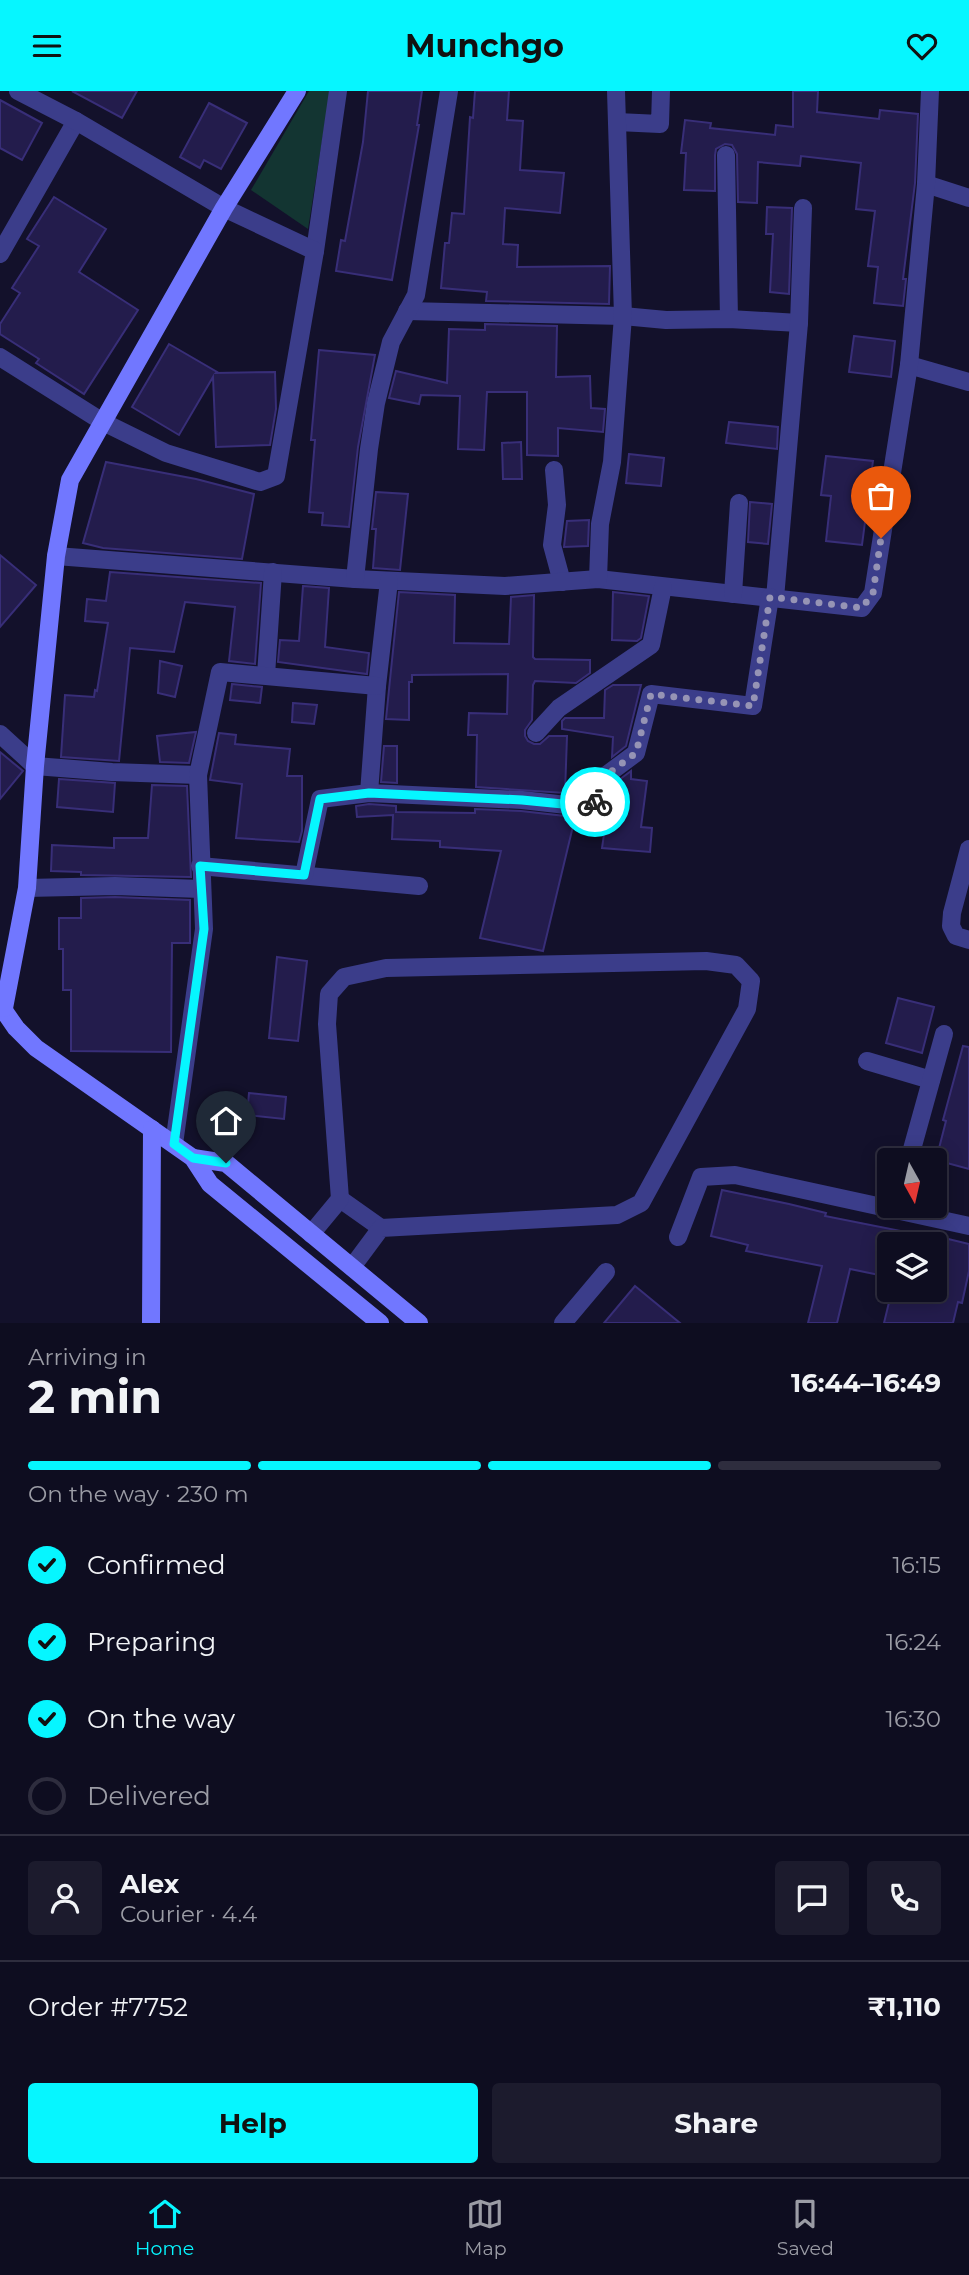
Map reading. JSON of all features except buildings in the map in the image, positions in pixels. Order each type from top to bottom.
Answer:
[{"type":"street","points":[[18,91],[76,121],[224,208],[315,251]]},
{"type":"street","points":[[297,91],[224,208],[70,480],[56,556],[35,766],[27,888],[4,979],[2,1006],[16,1028],[36,1048],[193,1158],[209,1184],[380,1323]]},
{"type":"street","points":[[0,357],[103,422],[166,453],[260,482],[276,476],[315,251],[338,91]]},
{"type":"street","points":[[355,579],[376,403],[391,342],[416,295],[449,91]]},
{"type":"street","points":[[598,579],[600,524],[612,462],[623,316],[616,91]]},
{"type":"street","points":[[617,122],[660,124],[661,91]]},
{"type":"street","points":[[56,556],[355,579],[505,586],[598,579],[862,608],[873,593],[909,365],[926,184],[930,91]]},
{"type":"street","points":[[0,254],[76,121]]},
{"type":"street","points":[[726,155],[729,319]]},
{"type":"street","points":[[926,184],[969,198]]},
{"type":"street","points":[[304,875],[320,799],[369,793],[522,800],[593,807],[601,779],[636,753],[651,694],[753,706],[772,598],[799,323],[803,208]]},
{"type":"street","points":[[407,311],[799,323]]},
{"type":"street","points":[[909,365],[969,382]]},
{"type":"street","points":[[554,470],[557,505],[552,545],[562,582]]},
{"type":"street","points":[[733,594],[739,503]]},
{"type":"street","points":[[266,675],[273,572]]},
{"type":"street","points":[[369,793],[389,581]]},
{"type":"street","points":[[536,733],[559,708],[651,645],[663,587]]},
{"type":"street","points":[[174,1144],[204,929],[198,775],[220,672],[377,686]]},
{"type":"street","points":[[0,734],[35,766],[198,775]]},
{"type":"street","points":[[969,849],[951,926],[956,936],[969,940]]},
{"type":"street","points":[[200,866],[419,886]]},
{"type":"street","points":[[27,888],[115,886],[201,889]]},
{"type":"street","points":[[311,1234],[340,1199],[327,1024],[329,995],[344,977],[386,968],[706,961],[736,965],[751,981],[747,1009],[641,1203],[617,1215],[382,1228],[340,1199]]},
{"type":"street","points":[[912,1148],[944,1034]]},
{"type":"street","points":[[867,1061],[931,1080]]},
{"type":"street","points":[[151,1323],[152,1129]]},
{"type":"street","points":[[193,1158],[226,1163],[419,1323]]},
{"type":"street","points":[[678,1237],[701,1177],[735,1175],[877,1203]]},
{"type":"street","points":[[938,1218],[969,1226]]},
{"type":"street","points":[[352,1267],[382,1228]]},
{"type":"street","points":[[563,1323],[606,1272]]},
{"type":"green space","points":[[309,91],[330,91],[308,229],[251,190]]},
{"type":"way so far","points":[[595,802],[601,779],[636,753],[651,694],[753,706],[770,597],[862,608],[873,593],[881,538]]},
{"type":"route","points":[[226,1163],[193,1158],[174,1144],[204,929],[200,866],[304,875],[320,799],[369,793],[522,800],[593,807],[595,802]]}]
